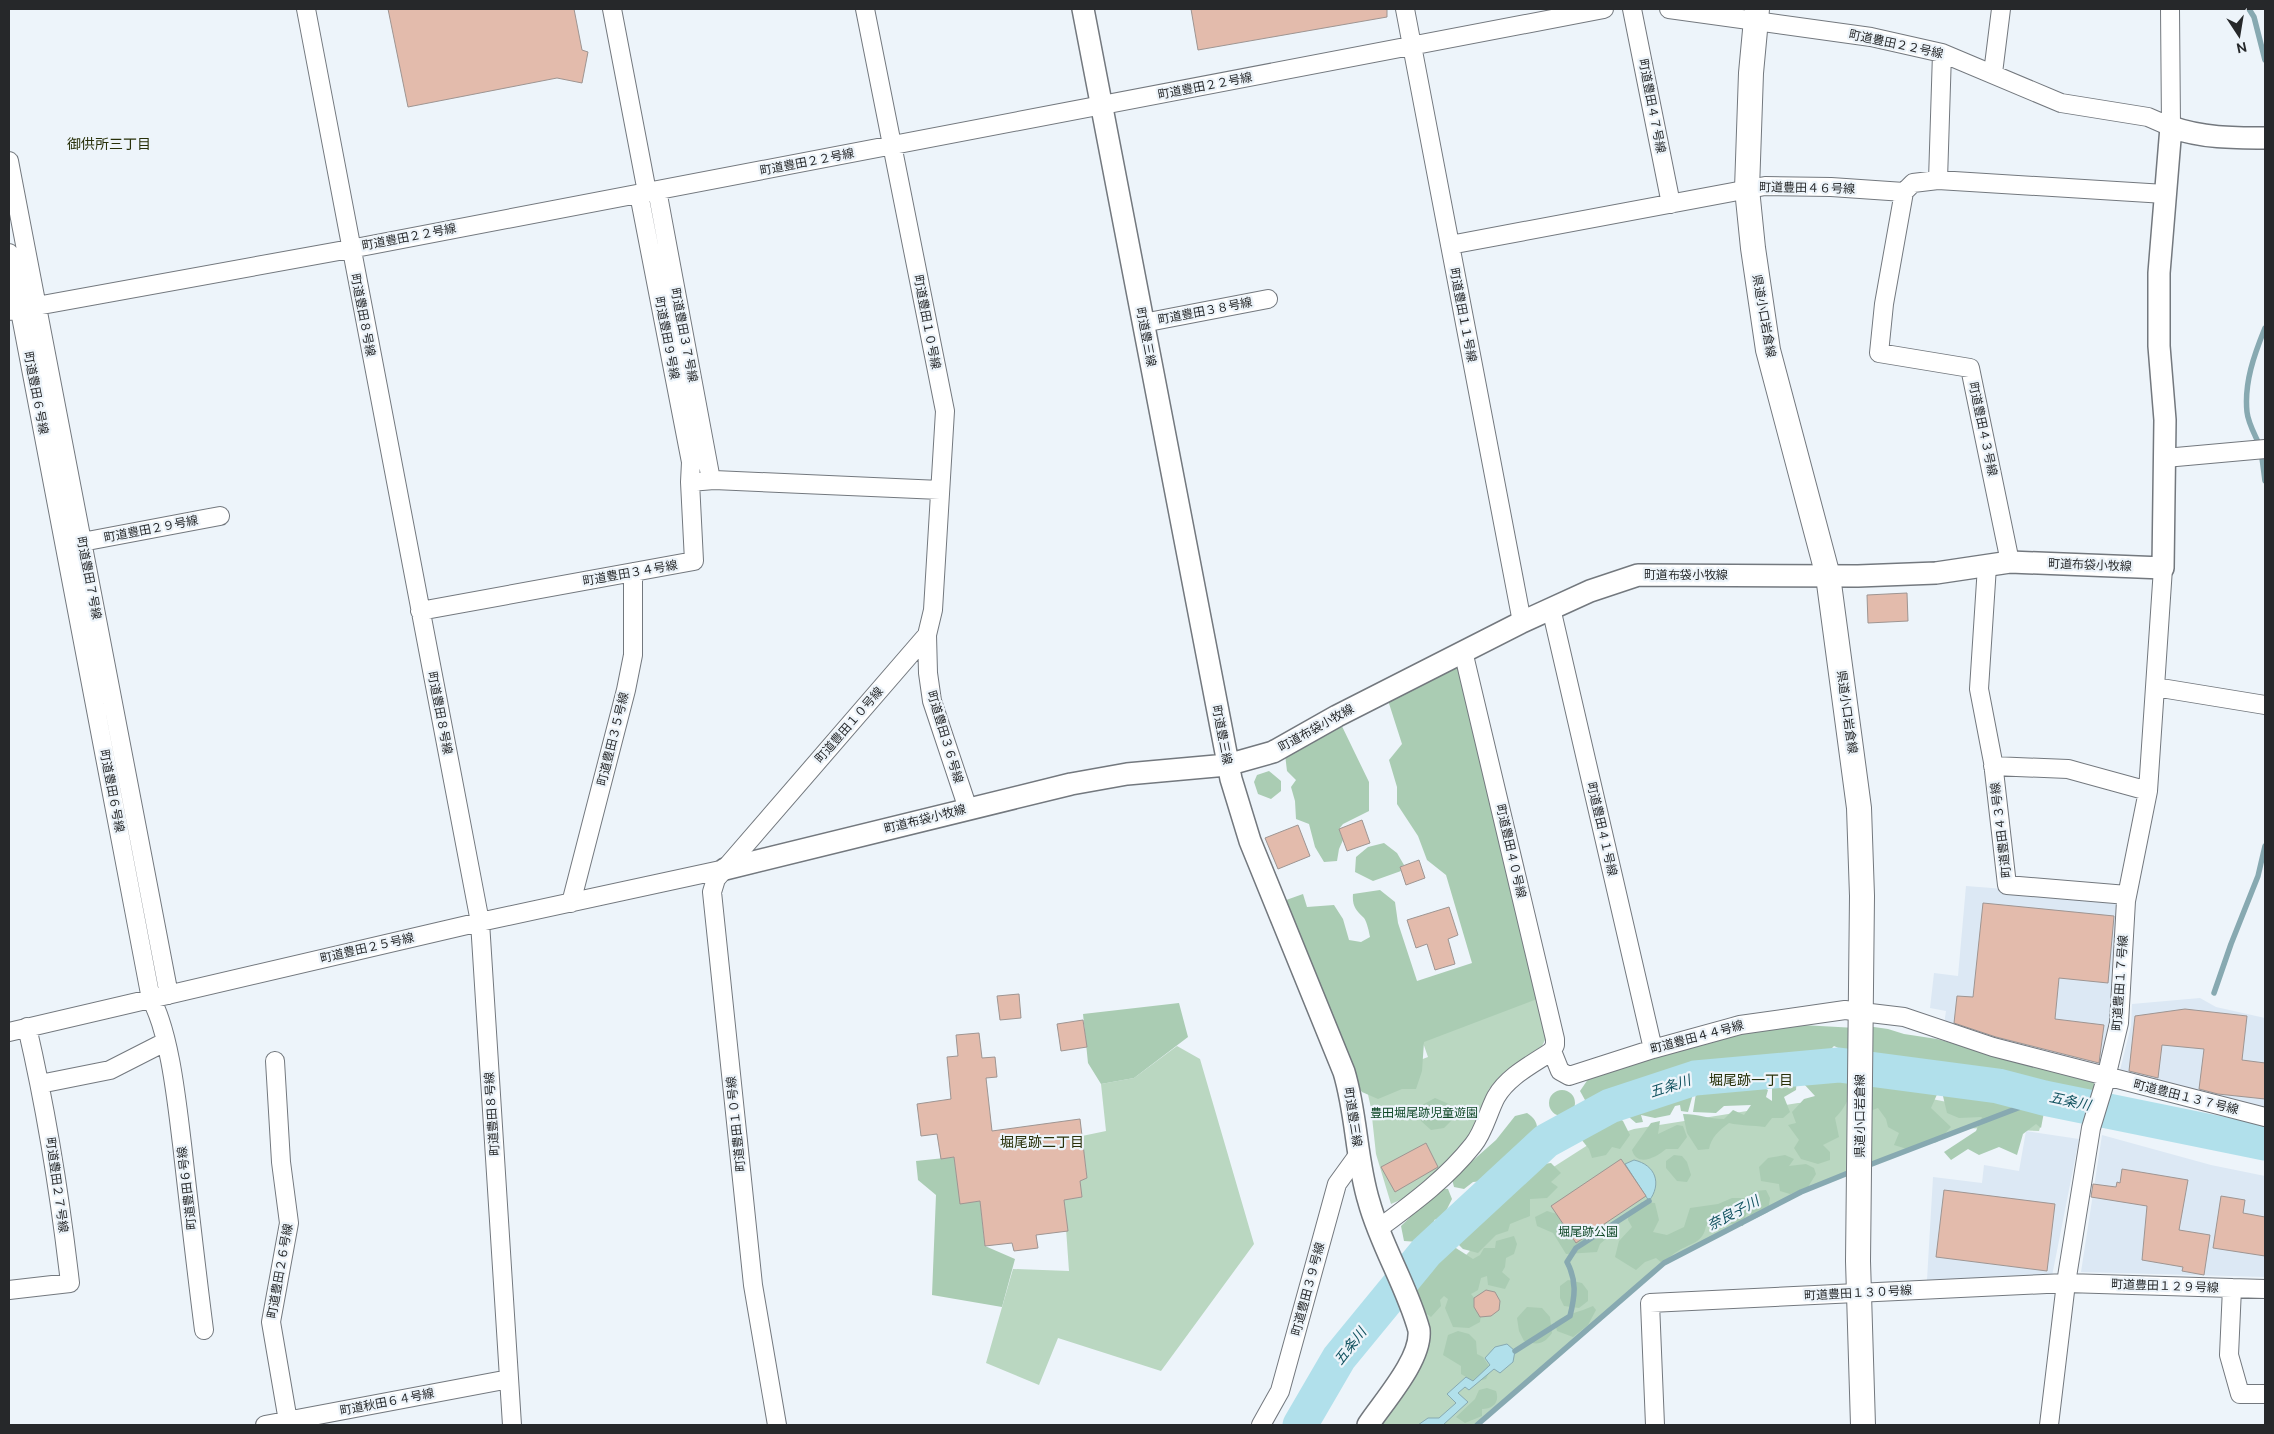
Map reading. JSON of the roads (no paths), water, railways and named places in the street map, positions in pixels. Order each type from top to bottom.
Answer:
[{"type":"main road","name":"県道小口岩倉線","points":[[1756,15],[1747,189],[1758,284],[1768,350],[1828,576],[1859,808],[1862,886],[1859,1293],[1863,1425]]},
{"type":"street","name":"町道豊田８号線","points":[[306,9],[350,248],[480,922],[512,1425]]},
{"type":"street","name":"町道豊田９号線","points":[[612,9],[648,192],[691,462],[690,482]]},
{"type":"street","name":"町道豊田１０号線","points":[[777,1425],[754,1285],[712,892],[716,878],[927,635],[933,610],[944,411],[865,9]]},
{"type":"street","name":"町道豊三線","points":[[1083,9],[1227,764],[1250,841],[1344,1072],[1353,1105],[1358,1155],[1369,1203],[1420,1336],[1415,1354],[1368,1425]]},
{"type":"street","name":"町道豊田１１号線","points":[[1405,9],[1522,622]]},
{"type":"street","name":"町道豊田２２号線","points":[[22,309],[891,146],[1604,9]]},
{"type":"street","name":"町道豊田４７号線","points":[[1632,9],[1671,204]]},
{"type":"street","name":"町道豊田２２号線","points":[[1669,9],[1756,15],[1942,53],[2061,103],[2148,117],[2171,127]]},
{"type":"street","points":[[1993,73],[2001,9]]},
{"type":"street","points":[[2163,568],[2165,458],[2159,328],[2159,273],[2171,127],[2170,9]]},
{"type":"street","points":[[1938,180],[1942,53]]},
{"type":"street","points":[[2171,127],[2186,132],[2221,138],[2265,138]]},
{"type":"street","name":"町道豊田７号線","points":[[9,161],[22,309],[82,542],[169,994]]},
{"type":"street","name":"町道豊田４６号線","points":[[1450,245],[1765,186],[1831,187],[1904,192],[1913,184],[1938,180],[2165,194]]},
{"type":"street","name":"町道豊田３７号線","points":[[648,192],[710,480]]},
{"type":"street","name":"町道豊田４３号線","points":[[1904,192],[1884,304],[1879,352],[1970,368],[2010,562]]},
{"type":"street","name":"町道豊田６号線","points":[[9,252],[22,309],[151,999],[158,1010],[178,1109],[204,1330]]},
{"type":"street","name":"町道豊田３８号線","points":[[1143,323],[1268,299]]},
{"type":"street","points":[[2165,458],[2265,449]]},
{"type":"street","points":[[690,482],[710,480],[940,490]]},
{"type":"street","name":"町道豊田３４号線","points":[[420,611],[694,562],[690,482]]},
{"type":"street","name":"町道豊田２９号線","points":[[82,542],[220,516]]},
{"type":"street","name":"町道布袋小牧線","points":[[726,868],[1070,784],[1127,774],[1227,764],[1273,752],[1337,716],[1522,622],[1590,591],[1638,575],[1828,576],[1936,573],[2010,562],[2163,568]]},
{"type":"street","name":"町道豊田４３号線","points":[[1987,566],[1978,689],[1993,766],[2008,885],[2127,895]]},
{"type":"street","name":"町道豊田１７号線","points":[[2049,1425],[2066,1283],[2091,1128],[2106,1080],[2119,1023],[2127,895],[2148,791],[2163,568]]},
{"type":"street","name":"町道豊田３５号線","points":[[571,903],[626,690],[633,655],[633,572]]},
{"type":"street","name":"町道豊田４１号線","points":[[1551,608],[1653,1049]]},
{"type":"street","name":"町道豊田３６号線","points":[[927,635],[928,673],[932,701],[968,809]]},
{"type":"street","name":"町道豊田４０号線","points":[[1463,651],[1555,1038],[1555,1045],[1552,1051]]},
{"type":"street","points":[[2155,687],[2265,705]]},
{"type":"street","points":[[1993,766],[2068,769],[2148,791]]},
{"type":"street","name":"町道豊田２５号線","points":[[9,1032],[480,922],[726,868]]},
{"type":"street","name":"町道豊田４４号線","points":[[1552,1051],[1560,1071],[1569,1076],[1653,1049],[1760,1022],[1845,1010],[1860,1015],[1904,1017],[1993,1047],[2106,1080]]},
{"type":"street","name":"町道豊田２７号線","points":[[9,1290],[70,1283],[58,1182],[40,1084],[27,1027]]},
{"type":"street","points":[[40,1084],[110,1070],[165,1042]]},
{"type":"street","points":[[1381,1236],[1455,1167],[1475,1143],[1497,1095],[1508,1080],[1552,1051]]},
{"type":"street","name":"町道豊田２６号線","points":[[275,1060],[281,1162],[289,1223],[271,1322],[288,1421]]},
{"type":"street","name":"町道豊田１３７号線","points":[[2106,1080],[2265,1117]]},
{"type":"street","name":"町道豊田３９号線","points":[[1261,1425],[1280,1391],[1337,1184],[1358,1155]]},
{"type":"street","name":"町道豊田１３０号線","points":[[1655,1425],[1650,1303],[2066,1283]]},
{"type":"street","name":"町道豊田１２９号線","points":[[2066,1283],[2265,1289]]},
{"type":"street","points":[[2232,1288],[2229,1355],[2240,1394],[2265,1394]]},
{"type":"street","name":"町道秋田６４号線","points":[[265,1425],[509,1379]]},
{"type":"water","points":[[1634,1160],[1647,1166],[1655,1176],[1655,1188],[1649,1201],[1625,1164]]},
{"type":"water","points":[[1507,1344],[1515,1351],[1513,1362],[1500,1373],[1494,1369],[1469,1390],[1465,1387],[1458,1393],[1468,1402],[1443,1425],[1418,1425],[1428,1418],[1439,1418],[1456,1403],[1447,1394],[1466,1377],[1473,1381],[1490,1365],[1485,1358],[1495,1347]]},
{"type":"waterway","points":[[2249,9],[2254,17],[2265,60]]},
{"type":"waterway","points":[[2258,442],[2251,427],[2246,401],[2248,380],[2265,328]]},
{"type":"waterway","points":[[2262,458],[2265,481]]},
{"type":"waterway","points":[[2214,993],[2258,876],[2265,846]]},
{"type":"waterway","name":"五条川","points":[[1300,1425],[1339,1358],[1426,1252],[1546,1141],[1610,1106],[1695,1078],[1839,1065],[1998,1086],[2044,1098],[2265,1143]]},
{"type":"waterway","name":"奈良子川","points":[[1864,1167],[2044,1098]]},
{"type":"waterway","name":"奈良子川","points":[[1477,1425],[1664,1263],[1801,1192],[1853,1171]]},
{"type":"waterway","points":[[1515,1351],[1570,1316],[1574,1282],[1567,1262],[1576,1248],[1649,1201]]},
{"type":"district","name":"御供所三丁目","points":[[109,144]]},
{"type":"district","name":"堀尾跡一丁目","points":[[1751,1080]]},
{"type":"district","name":"堀尾跡二丁目","points":[[1042,1142]]},
{"type":"park label","name":"豊田堀尾跡児童遊園","points":[[1424,1113]]},
{"type":"park label","name":"堀尾跡公園","points":[[1588,1232]]}]
